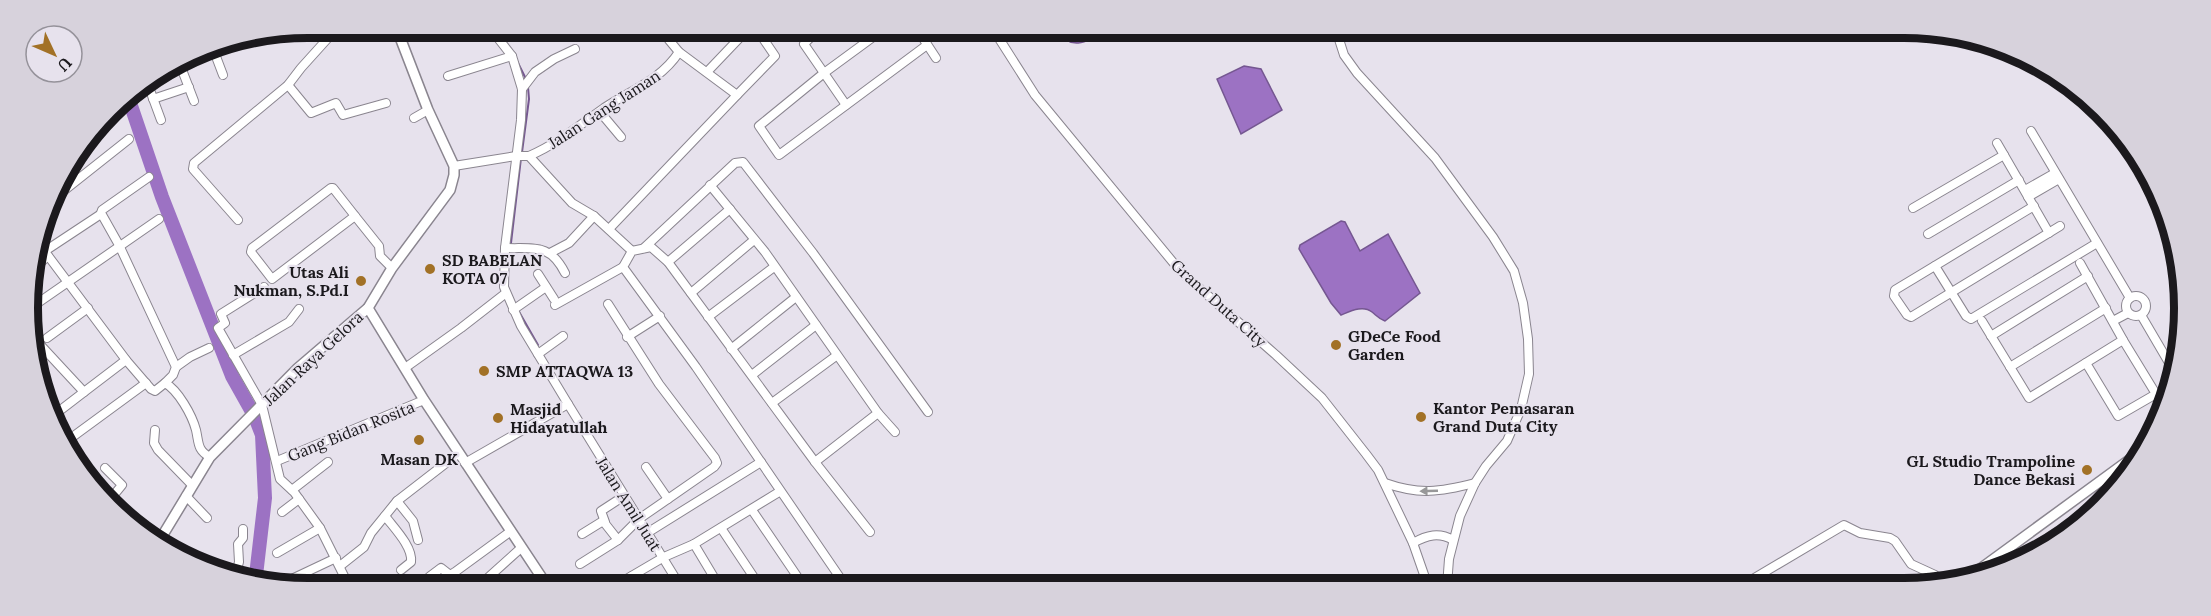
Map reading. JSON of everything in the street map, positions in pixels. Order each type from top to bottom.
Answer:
[{"type":"street","points":[[238,220],[192,166],[288,85],[328,38]]},
{"type":"street","points":[[400,38],[428,111],[454,166]]},
{"type":"street","points":[[498,38],[512,56],[522,89]]},
{"type":"street","points":[[668,38],[679,52],[737,94]]},
{"type":"street","points":[[706,72],[738,38]]},
{"type":"street","points":[[609,229],[775,56],[763,38]]},
{"type":"street","points":[[810,38],[804,44],[846,105]]},
{"type":"street","points":[[872,38],[759,126],[779,154],[927,45]]},
{"type":"street","points":[[923,38],[936,58]]},
{"type":"street","name":"Grand Duta City","points":[[999,38],[1035,95],[1181,272],[1322,398],[1366,454],[1385,483],[1413,543],[1425,578]]},
{"type":"street","points":[[1339,38],[1344,55],[1356,73],[1435,158],[1493,237],[1514,272],[1524,312],[1528,339],[1529,374],[1521,409],[1507,441],[1475,483],[1460,516],[1453,540],[1448,578]]},
{"type":"street","points":[[522,89],[535,72],[575,49]]},
{"type":"street","name":"Jalan Gang Jaman","points":[[454,166],[522,156],[554,144],[658,75],[679,52]]},
{"type":"street","points":[[215,54],[224,75]]},
{"type":"street","points":[[448,75],[512,56]]},
{"type":"street","points":[[182,69],[194,100]]},
{"type":"street","points":[[288,85],[311,113],[336,104],[344,115],[386,103]]},
{"type":"street","points":[[153,99],[189,87]]},
{"type":"street","points":[[149,89],[161,120]]},
{"type":"street","name":"Jalan Amil Juat","points":[[522,89],[522,156],[505,248],[503,282],[506,293],[538,354],[676,578]]},
{"type":"street","points":[[414,118],[428,111]]},
{"type":"street","points":[[600,112],[621,137]]},
{"type":"street","points":[[2031,131],[2130,298]]},
{"type":"street","points":[[64,191],[129,139]]},
{"type":"street","points":[[1997,143],[2049,232]]},
{"type":"street","points":[[1913,208],[2004,155]]},
{"type":"street","points":[[522,156],[572,203],[594,216],[632,251]]},
{"type":"street","points":[[644,248],[710,185],[735,163],[742,161],[928,412]]},
{"type":"street","name":"Jalan Raya Gelora","points":[[162,536],[210,458],[298,368],[368,308],[392,268],[450,190],[454,166]]},
{"type":"street","points":[[2026,193],[2057,176]]},
{"type":"street","points":[[149,177],[102,210],[101,214],[44,251],[126,360],[154,392],[173,375],[176,367],[209,348]]},
{"type":"street","points":[[1928,234],[2019,180]]},
{"type":"street","points":[[710,185],[754,240],[836,356],[895,432]]},
{"type":"street","points":[[355,216],[272,279],[251,252],[253,247],[333,188],[380,246],[380,256],[392,268]]},
{"type":"street","points":[[2034,206],[1895,290],[1894,296],[1907,315],[1911,317],[2060,226]]},
{"type":"street","points":[[668,262],[730,209]]},
{"type":"street","points":[[101,214],[119,245],[176,367]]},
{"type":"street","points":[[550,253],[569,243],[594,216]]},
{"type":"street","points":[[38,303],[159,219]]},
{"type":"street","points":[[691,293],[754,240]]},
{"type":"street","points":[[1935,266],[1966,316],[1971,319],[2097,243]]},
{"type":"street","points":[[538,274],[555,302],[623,267],[632,251],[651,247],[655,249],[668,262],[815,462],[870,532]]},
{"type":"street","points":[[505,248],[540,250],[550,253],[556,257],[565,273]]},
{"type":"street","points":[[2080,263],[2156,394],[2118,416],[2086,363]]},
{"type":"street","points":[[623,267],[660,316],[840,578]]},
{"type":"street","points":[[708,317],[774,267]]},
{"type":"street","points":[[1991,336],[2088,276]]},
{"type":"street","points":[[264,286],[222,314],[225,323],[218,328],[260,407],[281,479],[320,528],[345,578]]},
{"type":"street","points":[[514,309],[546,286]]},
{"type":"street","points":[[405,368],[506,293]]},
{"type":"street","points":[[2137,296],[2143,299],[2146,304],[2145,311],[2134,316],[2128,313],[2126,308],[2130,298],[2137,296]]},
{"type":"street","points":[[731,349],[796,297]]},
{"type":"street","points":[[580,564],[618,540],[640,518],[714,467],[716,461],[627,337],[608,304]]},
{"type":"street","points":[[47,338],[88,308]]},
{"type":"street","points":[[368,308],[424,400],[542,578]]},
{"type":"street","points":[[2010,367],[2106,308]]},
{"type":"street","points":[[233,355],[289,322],[299,309]]},
{"type":"street","points":[[2113,321],[2128,313]]},
{"type":"street","points":[[2140,315],[2168,361]]},
{"type":"street","points":[[627,337],[660,316]]},
{"type":"street","points":[[1982,321],[2029,398],[2123,340]]},
{"type":"street","points":[[752,375],[816,325]]},
{"type":"street","points":[[538,354],[563,336]]},
{"type":"street","points":[[40,345],[84,392]]},
{"type":"street","points":[[772,403],[836,356]]},
{"type":"street","points":[[58,412],[126,360]]},
{"type":"street","points":[[71,438],[146,383]]},
{"type":"street","points":[[165,383],[178,393],[194,426],[199,448],[210,458]]},
{"type":"street","name":"Gang Bidan Rosita","points":[[277,461],[424,400]]},
{"type":"street","points":[[465,463],[568,404]]},
{"type":"street","points":[[815,462],[878,413]]},
{"type":"street","points":[[154,430],[154,443],[158,450],[192,485]]},
{"type":"street","points":[[297,578],[338,562],[364,547],[371,533],[397,501],[459,453]]},
{"type":"street","points":[[292,490],[328,462]]},
{"type":"street","points":[[649,532],[761,462]]},
{"type":"street","points":[[1985,566],[2124,464]]},
{"type":"street","points":[[646,467],[668,499]]},
{"type":"street","points":[[105,468],[122,485],[114,495]]},
{"type":"street","points":[[1385,483],[1406,490],[1422,492],[1440,491],[1475,483]]},
{"type":"street","points":[[628,578],[664,557],[694,544],[780,492]]},
{"type":"street","points":[[186,496],[207,518]]},
{"type":"street","points":[[618,540],[605,522],[601,511],[624,496]]},
{"type":"street","points":[[282,513],[299,499]]},
{"type":"street","points":[[397,501],[413,521],[418,540]]},
{"type":"street","points":[[752,510],[798,578]]},
{"type":"street","points":[[385,516],[412,557],[411,562],[401,570]]},
{"type":"street","points":[[582,534],[600,522],[605,522]]},
{"type":"street","points":[[1754,578],[1844,525],[1860,533],[1890,538],[1911,564],[1935,576]]},
{"type":"street","points":[[277,553],[320,528]]},
{"type":"street","points":[[721,528],[754,578]]},
{"type":"street","points":[[237,569],[238,544],[243,538],[243,529]]},
{"type":"street","points":[[429,577],[441,568],[450,575],[511,531]]},
{"type":"street","points":[[1413,543],[1433,535],[1446,536],[1453,540]]},
{"type":"street","points":[[694,544],[714,578]]},
{"type":"street","points":[[488,578],[521,548]]},
{"type":"shaded area","points":[[1063,38],[1093,38],[1078,43]]},
{"type":"shaded area","points":[[1244,66],[1261,69],[1282,110],[1241,134],[1217,79]]},
{"type":"shaded area","points":[[1341,221],[1345,222],[1360,251],[1388,234],[1420,293],[1385,321],[1365,309],[1357,309],[1341,315],[1331,303],[1299,249],[1300,245]]},
{"type":"waterway","points":[[516,59],[527,81]]},
{"type":"waterway","points":[[522,152],[529,99],[528,87]]},
{"type":"waterway","points":[[131,104],[162,197],[232,376],[255,417],[262,435],[265,498],[256,573]]},
{"type":"waterway","points":[[511,243],[521,158]]},
{"type":"waterway","points":[[508,268],[510,256]]},
{"type":"waterway","points":[[518,310],[538,345]]},
{"type":"place","name":"SD BABELAN KOTA 07","points":[[430,269]]},
{"type":"place","name":"Utas Ali Nukman, S.Pd.I","points":[[361,281]]},
{"type":"place","name":"GDeCe Food Garden","points":[[1336,345]]},
{"type":"place","name":"SMP ATTAQWA 13","points":[[484,371]]},
{"type":"place","name":"Kantor Pemasaran Grand Duta City","points":[[1421,417]]},
{"type":"place","name":"Masjid Hidayatullah","points":[[498,418]]},
{"type":"place","name":"Masan DK","points":[[419,440]]},
{"type":"place","name":"GL Studio Trampoline Dance Bekasi","points":[[2087,470]]}]
